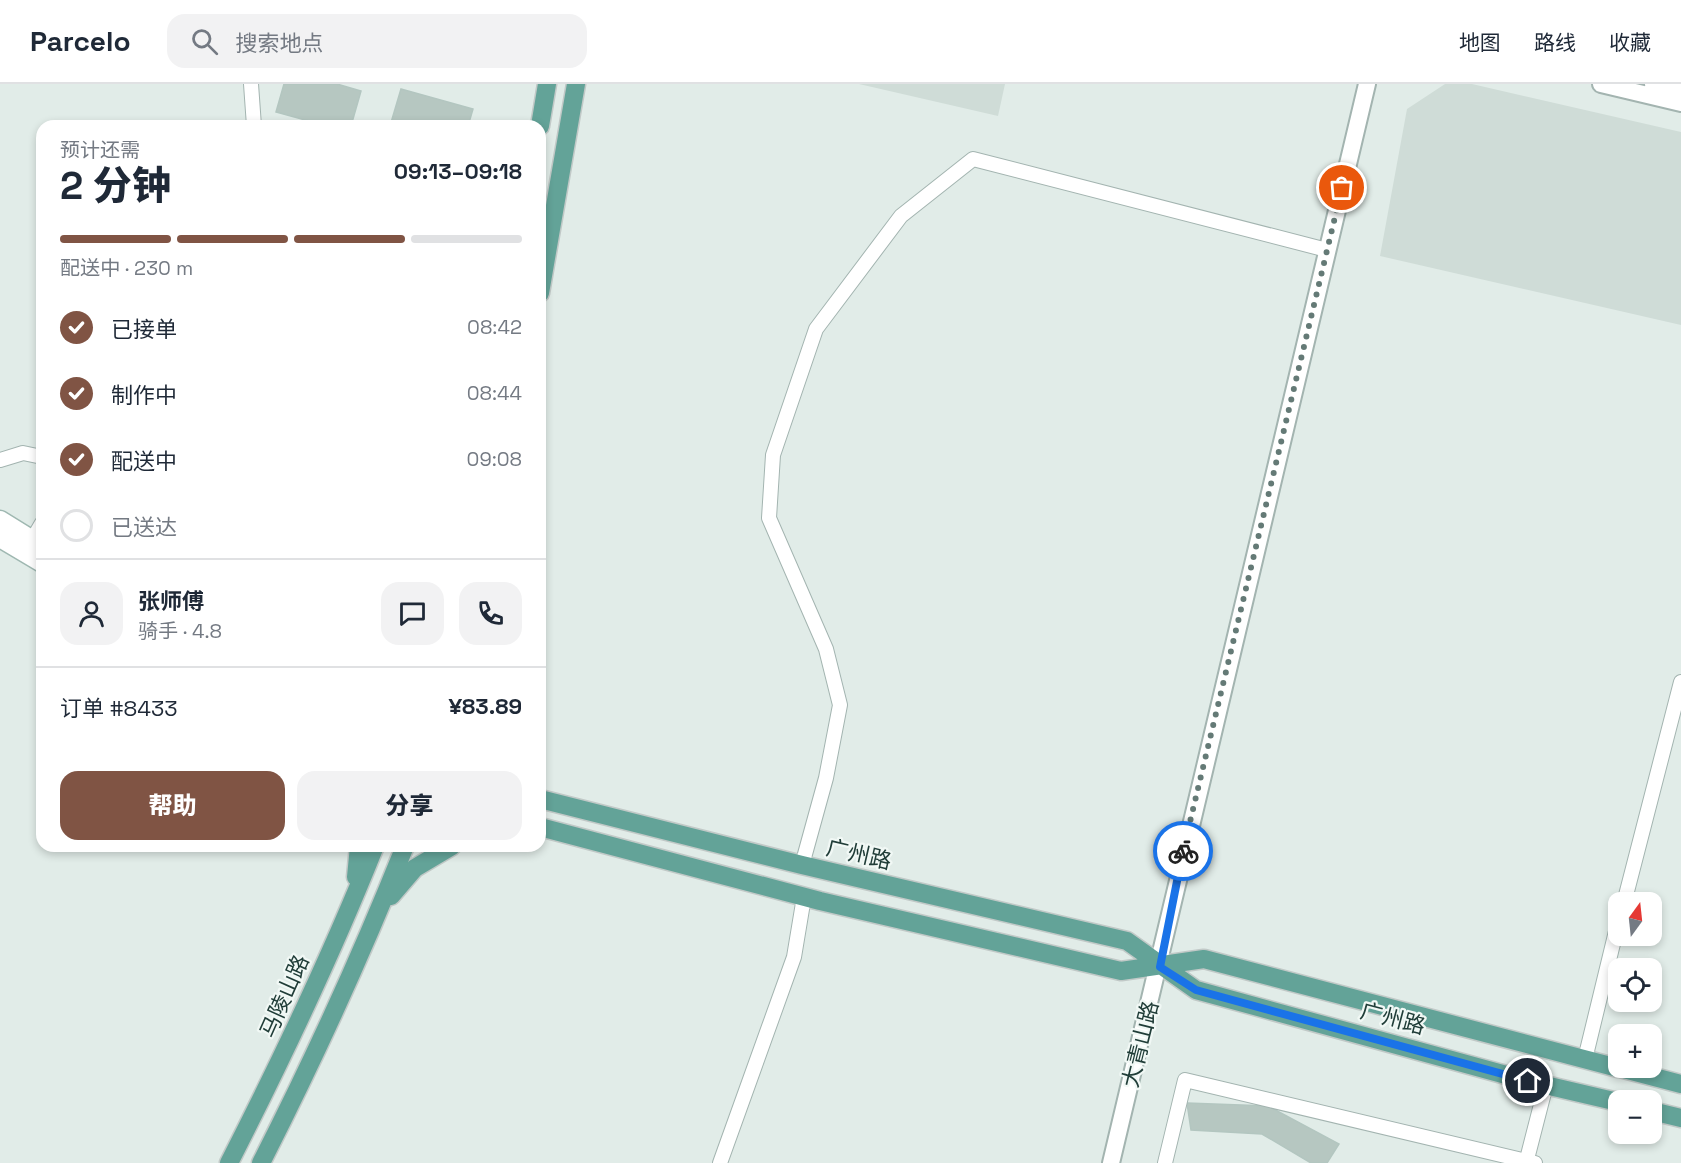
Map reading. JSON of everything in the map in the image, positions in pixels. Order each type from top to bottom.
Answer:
[{"type":"main road","points":[[541,120],[547,84]]},
{"type":"main road","points":[[546,258],[576,84]]},
{"type":"main road","points":[[0,520],[36,542]]},
{"type":"main road","points":[[0,538],[36,559]]},
{"type":"main road","points":[[546,796],[559,804]]},
{"type":"main road","name":"广州路","points":[[546,801],[802,865],[1127,941],[1160,967],[1196,990],[1608,1100]]},
{"type":"main road","name":"广州路","points":[[546,831],[804,897],[1120,971],[1204,959],[1608,1065]]},
{"type":"main road","points":[[353,900],[358,852]]},
{"type":"main road","name":"马陵山路","points":[[229,1163],[282,1060],[373,852]]},
{"type":"main road","points":[[261,1163],[307,1073],[403,852]]},
{"type":"main road","points":[[381,906],[415,868],[442,852]]},
{"type":"main road","name":"广州路","points":[[1658,1078],[1681,1084]]},
{"type":"main road","points":[[1662,1113],[1681,1118]]},
{"type":"street","points":[[251,84],[254,120]]},
{"type":"street","name":"大青山路","points":[[1111,1163],[1160,967],[1182,855],[1367,84]]},
{"type":"street","points":[[1601,84],[1681,103]]},
{"type":"street","points":[[1653,84],[1681,91]]},
{"type":"street","points":[[802,865],[826,778],[840,705],[825,649],[769,518],[773,455],[816,329],[901,216],[973,159],[1328,250]]},
{"type":"street","points":[[0,460],[23,453],[36,456]]},
{"type":"street","points":[[1627,892],[1681,682]]},
{"type":"street","points":[[720,1163],[794,957],[804,897]]},
{"type":"street","points":[[1585,1059],[1612,946]]},
{"type":"street","points":[[1165,1163],[1185,1080],[1529,1162],[1546,1085]]},
{"type":"shaded area","points":[[859,84],[1005,84],[998,116]]},
{"type":"shaded area","points":[[1445,84],[1472,84],[1681,132],[1681,325],[1380,256],[1407,109]]},
{"type":"building","points":[[284,84],[337,84],[361,91],[353,120],[305,120],[276,112]]},
{"type":"building","points":[[401,89],[473,109],[470,120],[392,120]]},
{"type":"building","points":[[1187,1103],[1268,1106],[1339,1144],[1327,1163],[1311,1163],[1262,1134],[1191,1130]]},
{"type":"way so far","points":[[1183,851],[1342,188]]},
{"type":"route","points":[[1183,851],[1160,967],[1196,990],[1528,1081]]}]
